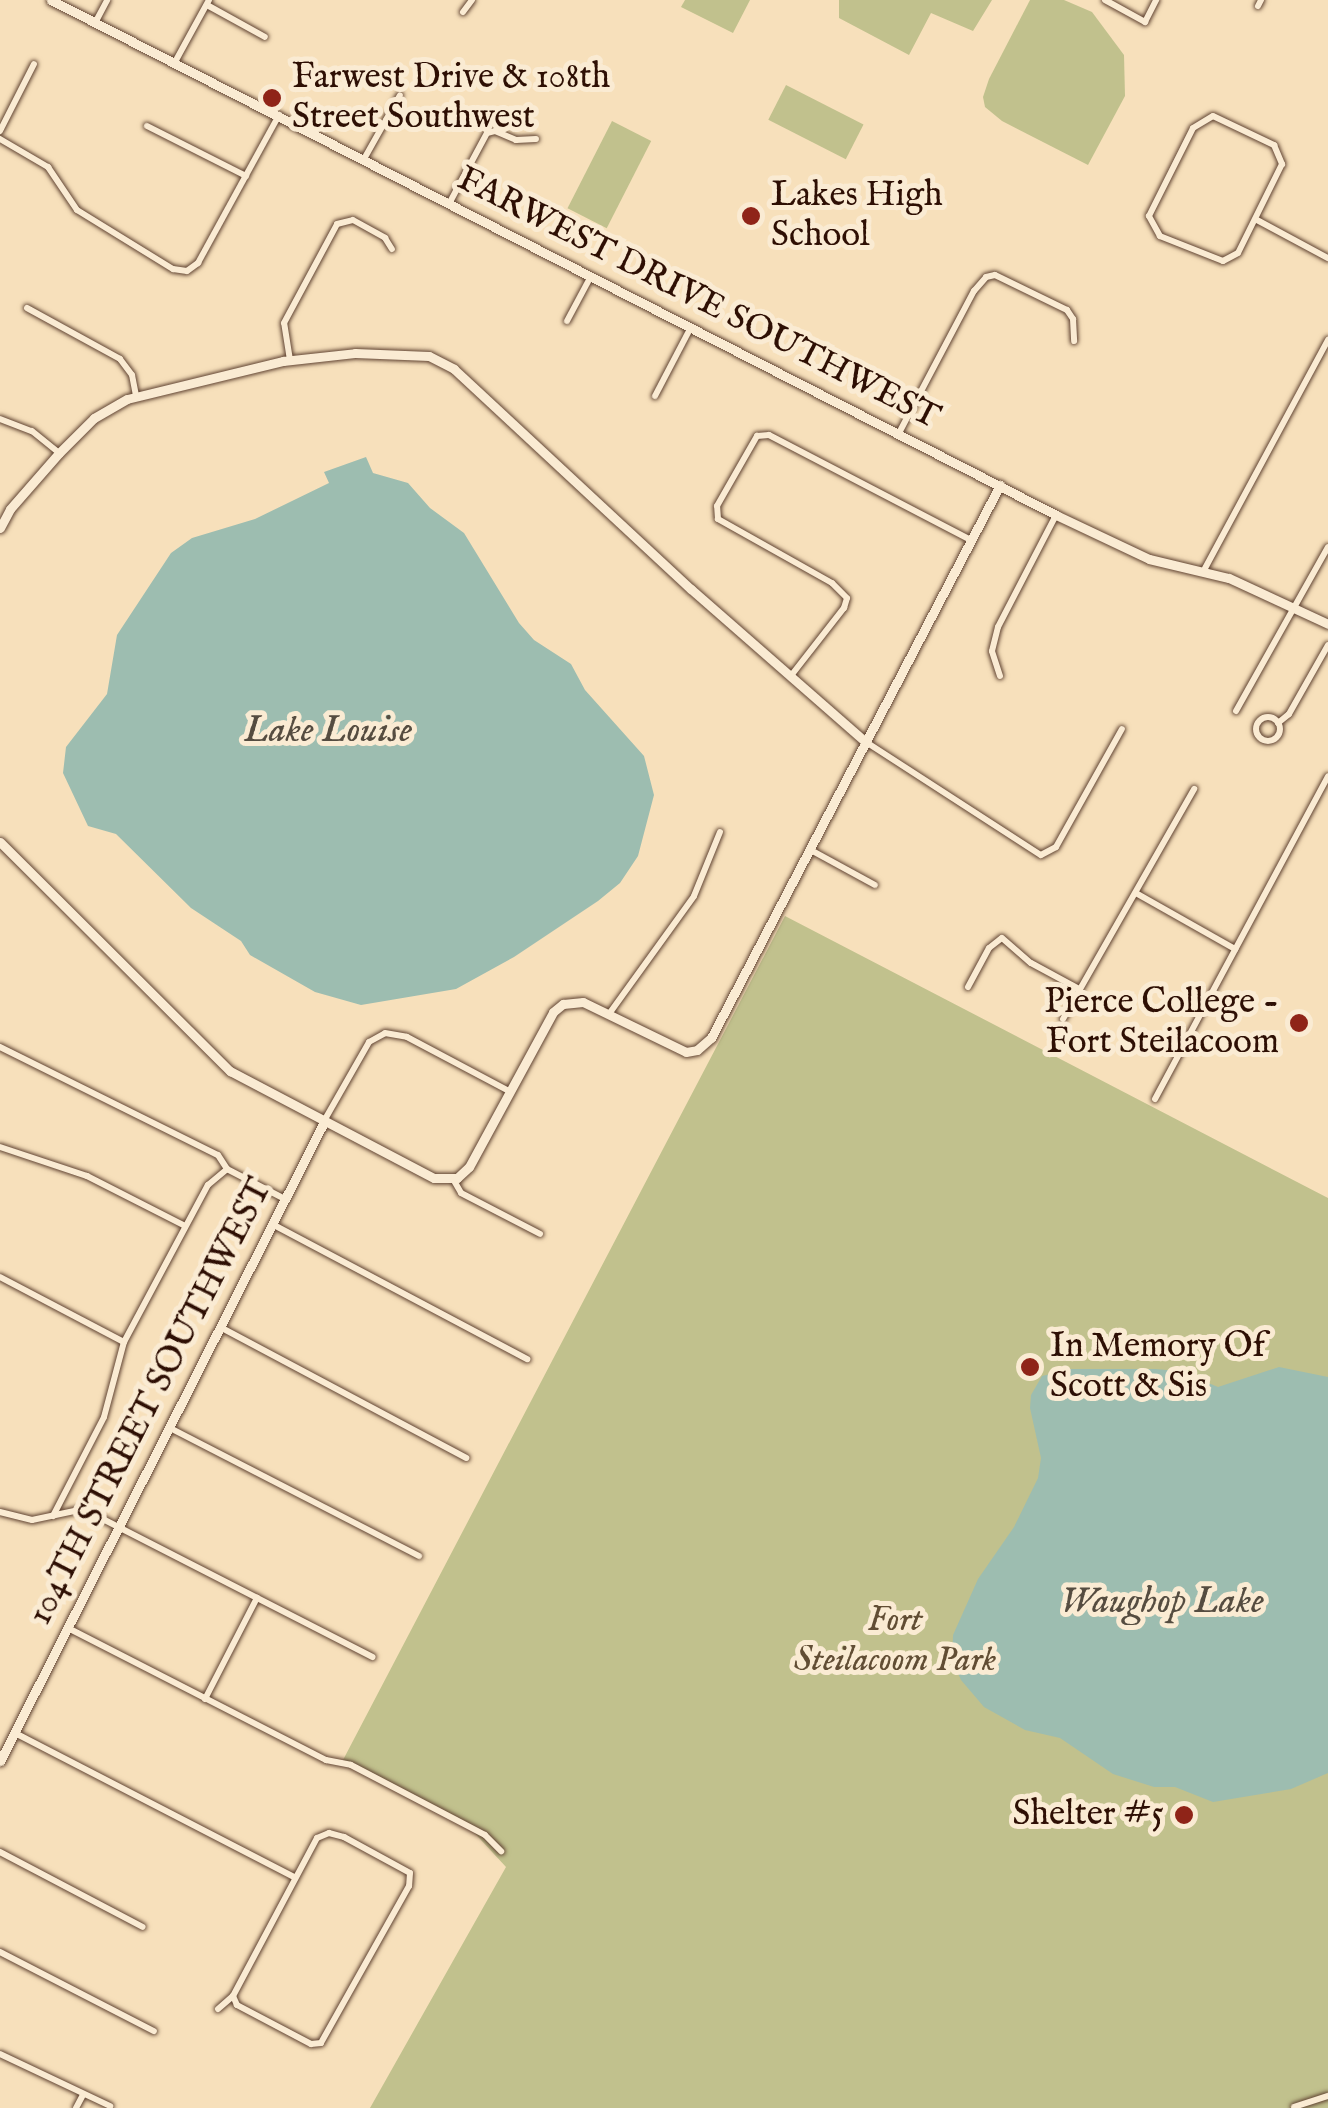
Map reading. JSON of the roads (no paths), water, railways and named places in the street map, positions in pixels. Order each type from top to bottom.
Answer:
[{"type":"street","name":"FARWEST DRIVE SOUTHWEST","points":[[51,0],[1056,515],[1149,559],[1229,578],[1328,624]]},
{"type":"street","points":[[95,23],[107,0]]},
{"type":"street","points":[[463,12],[472,0]]},
{"type":"street","points":[[1105,0],[1145,22],[1156,0]]},
{"type":"street","points":[[175,62],[208,3],[265,37]]},
{"type":"street","points":[[0,131],[34,64]]},
{"type":"street","points":[[364,159],[400,95]]},
{"type":"street","points":[[0,139],[48,167],[77,210],[173,270],[187,271],[198,263],[278,115]]},
{"type":"street","points":[[1213,116],[1260,139],[1282,156],[1280,172],[1256,220],[1238,253],[1228,260],[1216,261],[1160,236],[1150,224],[1150,209],[1193,128],[1204,117],[1213,116]]},
{"type":"street","points":[[147,126],[246,176]]},
{"type":"street","points":[[450,202],[486,132],[495,131],[516,140],[536,139]]},
{"type":"street","points":[[290,360],[284,323],[334,228],[346,220],[385,238],[392,249]]},
{"type":"street","points":[[1256,220],[1328,258]]},
{"type":"street","points":[[567,321],[591,276]]},
{"type":"street","points":[[899,433],[974,291],[990,276],[1067,310],[1074,342]]},
{"type":"street","points":[[27,308],[120,359],[132,375],[136,396]]},
{"type":"street","points":[[655,396],[692,326]]},
{"type":"street","points":[[1202,572],[1328,340]]},
{"type":"street","points":[[0,528],[3,513],[59,453],[104,411],[136,396],[290,360],[390,352],[429,356],[447,364],[866,742],[1035,853],[1046,854],[1056,847],[1122,729]]},
{"type":"street","points":[[0,419],[32,431],[59,453]]},
{"type":"street","points":[[790,677],[844,608],[846,598],[832,583],[717,518],[724,491],[757,436],[769,435],[971,540]]},
{"type":"street","points":[[0,842],[220,1063],[434,1178],[453,1179],[469,1167],[560,1005],[576,1001],[678,1049],[702,1047],[719,1024],[1000,485]]},
{"type":"street","points":[[1000,676],[992,650],[998,627],[1056,515]]},
{"type":"street","points":[[1236,711],[1328,547]]},
{"type":"street","points":[[1278,723],[1289,714],[1328,645]]},
{"type":"street","points":[[1155,1099],[1328,778]]},
{"type":"street","points":[[1063,1019],[1194,789]]},
{"type":"street","points":[[609,1014],[694,896],[720,832]]},
{"type":"street","points":[[810,849],[875,884]]},
{"type":"street","points":[[1136,893],[1235,949]]},
{"type":"street","points":[[968,987],[999,938],[1031,963],[1079,989]]},
{"type":"street","points":[[324,1122],[369,1042],[385,1032],[407,1037],[509,1091]]},
{"type":"street","points":[[0,1047],[218,1155],[227,1169],[283,1198]]},
{"type":"street","name":"104TH STREET SOUTHWEST","points":[[0,1760],[4,1744],[15,1732],[324,1122]]},
{"type":"street","points":[[0,1148],[87,1176],[185,1226]]},
{"type":"street","points":[[53,1517],[104,1417],[124,1342],[185,1226],[213,1179],[227,1169]]},
{"type":"street","points":[[453,1179],[461,1193],[540,1234]]},
{"type":"street","points":[[272,1224],[527,1359]]},
{"type":"street","points":[[0,1277],[124,1342]]},
{"type":"street","points":[[220,1326],[466,1458]]},
{"type":"street","points":[[170,1428],[419,1556]]},
{"type":"street","points":[[0,1512],[27,1520],[85,1511],[372,1657]]},
{"type":"street","points":[[205,1699],[258,1598]]},
{"type":"street","points":[[68,1628],[326,1760],[351,1766],[489,1837],[502,1851]]},
{"type":"street","points":[[15,1732],[294,1878]]},
{"type":"street","points":[[218,2008],[234,1996],[313,1843],[329,1834],[353,1841],[411,1876],[321,2043],[311,2044],[237,2005],[234,1996]]},
{"type":"street","points":[[0,1852],[143,1926]]},
{"type":"street","points":[[0,1952],[154,2031]]},
{"type":"street","points":[[0,2054],[110,2106]]},
{"type":"street","points":[[76,2108],[83,2095]]},
{"type":"street","points":[[1294,2107],[1328,2096]]},
{"type":"water","name":"Lake Louise","points":[[366,457],[373,473],[408,483],[430,508],[464,533],[519,623],[534,640],[571,664],[585,690],[644,756],[654,795],[638,856],[620,883],[598,901],[514,957],[456,989],[361,1005],[315,992],[250,955],[241,941],[191,908],[116,834],[88,826],[63,773],[66,747],[107,694],[117,635],[171,553],[192,538],[255,519],[329,483],[324,472]]},
{"type":"water","name":"Waughop Lake","points":[[1279,1367],[1328,1377],[1328,1773],[1291,1789],[1213,1802],[1175,1787],[1154,1787],[1113,1774],[1060,1738],[1025,1730],[984,1707],[961,1680],[952,1660],[953,1635],[978,1579],[1014,1527],[1038,1478],[1041,1458],[1030,1408],[1031,1395],[1042,1376],[1071,1369],[1155,1369],[1179,1371],[1218,1387]]},
{"type":"place","name":"Farwest Drive & 108th Street Southwest","points":[[272,98]]},
{"type":"place","name":"Lakes High School","points":[[751,216]]},
{"type":"place","name":"Pierce College - Fort Steilacoom","points":[[1299,1023]]},
{"type":"place","name":"In Memory Of Scott & Sis","points":[[1030,1367]]},
{"type":"place","name":"Shelter #5","points":[[1184,1815]]},
{"type":"park label","name":"Fort Steilacoom Park","points":[[895,1641]]}]
